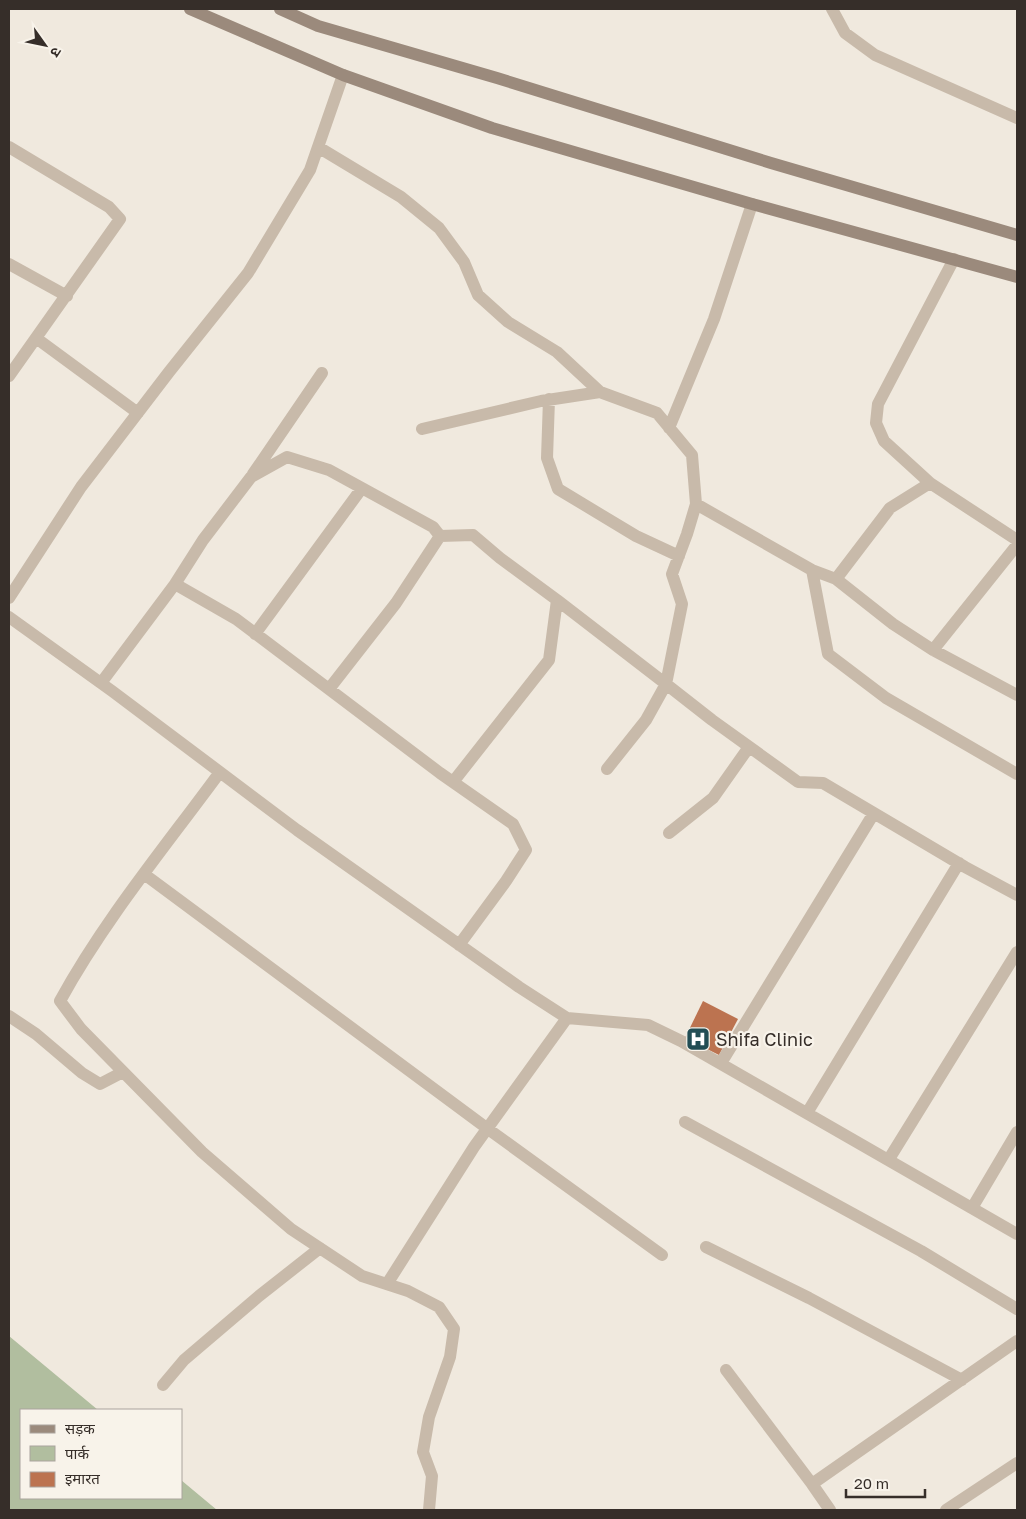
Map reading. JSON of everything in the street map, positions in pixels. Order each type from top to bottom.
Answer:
[{"type":"main road","points":[[190,9],[343,76],[492,128],[752,204],[1017,277]]},
{"type":"main road","points":[[280,9],[318,26],[1017,235]]},
{"type":"street","points":[[832,9],[845,33],[875,56],[1017,118]]},
{"type":"street","points":[[9,598],[81,487],[248,273],[310,170],[343,76]]},
{"type":"street","points":[[318,146],[401,197],[439,228],[464,262],[478,294],[508,322],[557,352],[600,392],[657,414],[692,455],[696,504],[672,574],[682,604],[666,684],[646,720],[607,769]]},
{"type":"street","points":[[9,147],[108,207],[120,220],[9,376]]},
{"type":"street","points":[[669,428],[714,319],[752,204]]},
{"type":"street","points":[[954,259],[878,404],[876,423],[884,441],[930,483],[1017,540]]},
{"type":"street","points":[[9,264],[67,296]]},
{"type":"street","points":[[36,338],[138,413]]},
{"type":"street","points":[[101,683],[175,584],[203,540],[251,477],[322,373]]},
{"type":"street","points":[[422,430],[549,399],[600,392]]},
{"type":"street","points":[[549,399],[547,458],[558,488],[636,536],[679,556]]},
{"type":"street","points":[[251,477],[287,457],[329,470],[432,527],[440,536]]},
{"type":"street","points":[[836,579],[890,508],[930,483]]},
{"type":"street","points":[[255,634],[362,488]]},
{"type":"street","points":[[696,504],[812,570],[836,579],[893,624],[933,650],[1017,696]]},
{"type":"street","points":[[440,536],[473,535],[500,558],[712,720],[798,782],[822,783],[1017,895]]},
{"type":"street","points":[[329,689],[396,603],[440,536]]},
{"type":"street","points":[[933,650],[1017,544]]},
{"type":"street","points":[[812,570],[828,654],[886,698],[1017,774]]},
{"type":"street","points":[[175,584],[236,619],[452,782],[513,824],[526,850],[506,881],[459,945]]},
{"type":"street","points":[[452,782],[549,660],[557,600]]},
{"type":"street","points":[[9,617],[101,683],[297,830],[519,987],[567,1018],[648,1025],[680,1040],[1017,1234]]},
{"type":"street","points":[[669,833],[713,798],[749,747]]},
{"type":"street","points":[[220,772],[144,874],[78,968],[60,1001],[81,1029],[202,1152],[291,1229],[362,1276],[408,1291],[439,1307],[454,1329],[450,1356],[429,1417],[423,1452],[432,1476],[429,1510]]},
{"type":"street","points":[[721,1064],[874,813]]},
{"type":"street","points":[[807,1113],[959,863]]},
{"type":"street","points":[[144,874],[488,1129],[662,1255]]},
{"type":"street","points":[[889,1159],[1017,952]]},
{"type":"street","points":[[9,1016],[36,1034],[82,1073],[100,1084],[123,1072]]},
{"type":"street","points":[[387,1284],[474,1147],[567,1018]]},
{"type":"street","points":[[685,1122],[921,1251],[1017,1309]]},
{"type":"street","points":[[972,1208],[1017,1132]]},
{"type":"street","points":[[706,1247],[809,1298],[962,1380]]},
{"type":"street","points":[[163,1385],[184,1360],[258,1296],[320,1248]]},
{"type":"street","points":[[812,1484],[1017,1341]]},
{"type":"street","points":[[726,1370],[830,1510]]},
{"type":"street","points":[[946,1510],[1017,1463]]},
{"type":"green space","points":[[9,1336],[97,1409],[20,1409],[20,1499],[182,1499],[182,1481],[217,1510],[9,1510]]},
{"type":"building","points":[[703,1001],[738,1019],[719,1055],[685,1038]]},
{"type":"place","name":"Shifa Clinic","points":[[698,1039]]}]
